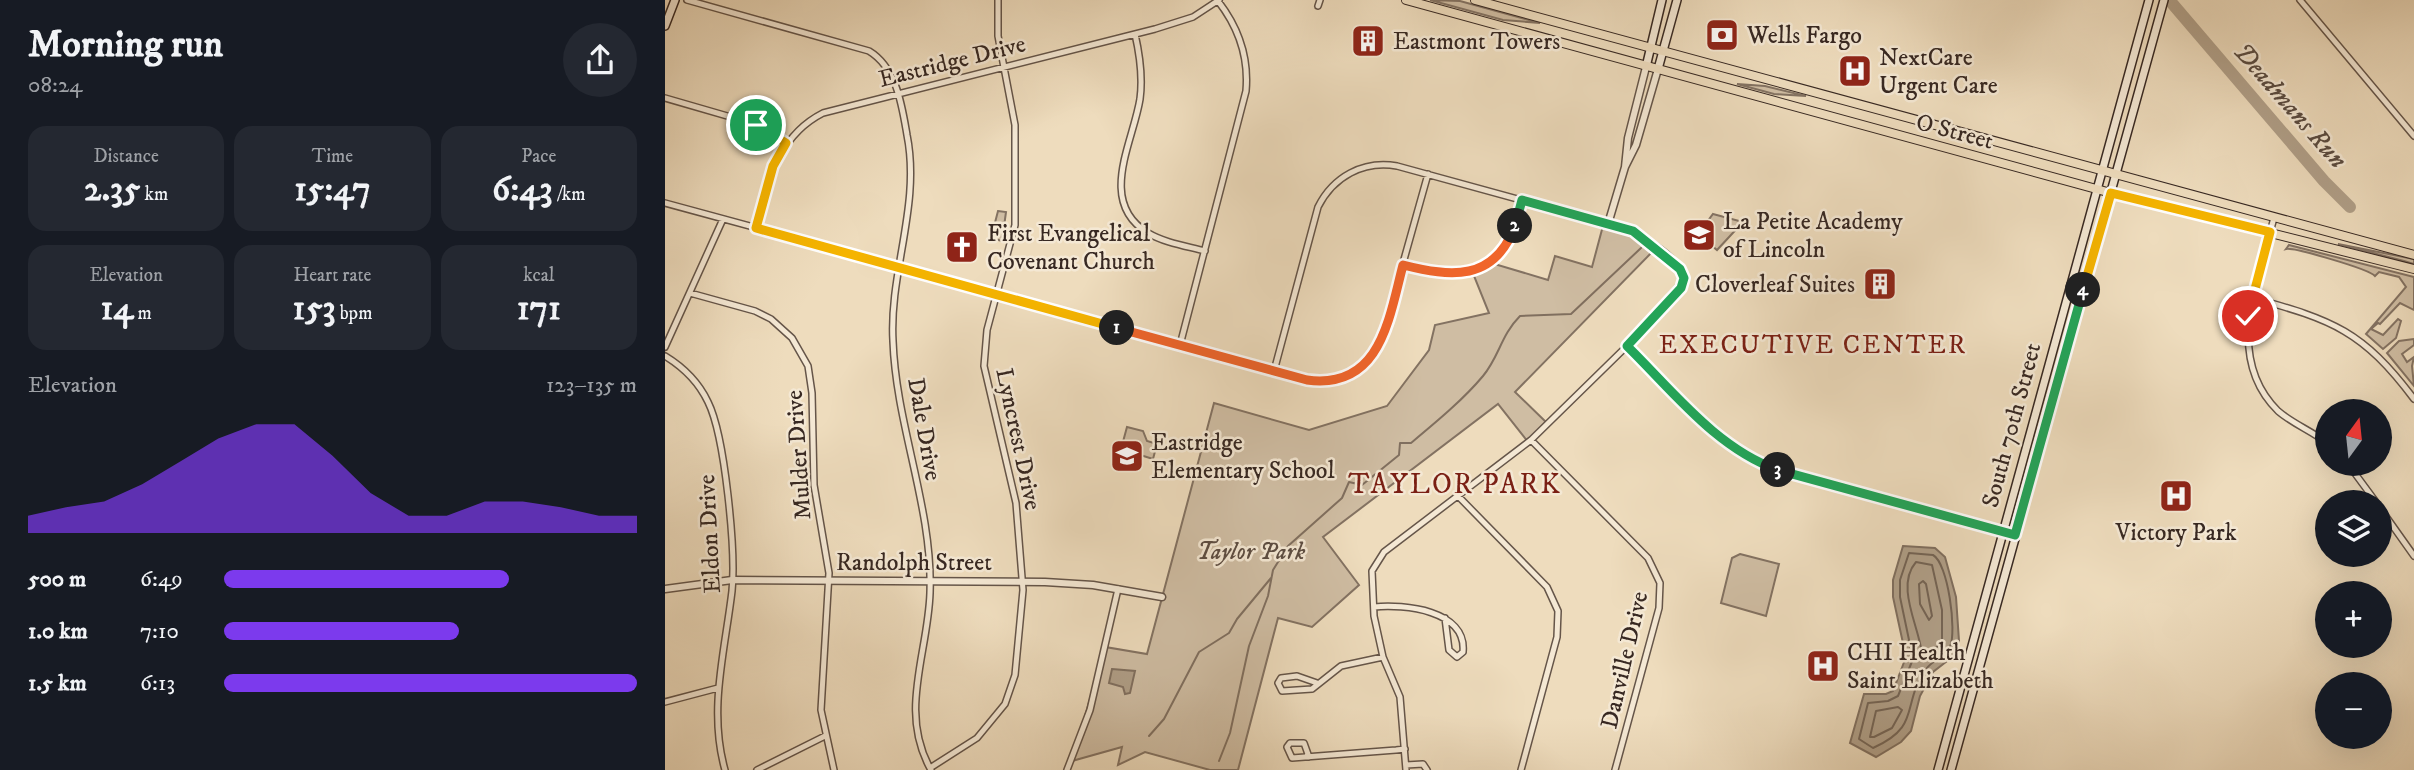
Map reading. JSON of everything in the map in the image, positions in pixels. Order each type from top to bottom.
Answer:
[{"type":"main road","points":[[665,26],[675,0]]},
{"type":"main road","name":"O Street","points":[[1406,0],[2111,193],[2414,269]]},
{"type":"main road","name":"O Street","points":[[1475,0],[2414,255]]},
{"type":"main road","points":[[1646,66],[1662,0]]},
{"type":"main road","points":[[1657,69],[1677,0]]},
{"type":"main road","name":"South 70th Street","points":[[1938,770],[2149,0]]},
{"type":"main road","name":"South 70th Street","points":[[1951,770],[2164,0]]},
{"type":"street","name":"Dale Drive","points":[[687,0],[869,51],[890,71],[897,93],[909,144],[911,173],[893,325],[893,352],[924,524],[929,582],[914,716],[919,743],[930,769]]},
{"type":"street","name":"Lyncrest Drive","points":[[930,769],[982,733],[1007,698],[1016,668],[1023,582],[1016,503],[984,366],[986,337],[1015,225],[1016,138],[997,29],[998,0]]},
{"type":"street","points":[[2300,0],[2414,136]]},
{"type":"street","name":"Eastridge Drive","points":[[756,228],[773,166],[786,143],[807,123],[829,111],[1135,34],[1193,17],[1219,1]]},
{"type":"street","points":[[1180,345],[1247,83],[1240,37],[1219,1]]},
{"type":"street","points":[[1135,34],[1140,62],[1140,93],[1121,173],[1122,199],[1133,220],[1146,232],[1205,251]]},
{"type":"street","points":[[1625,167],[1627,138],[1646,66]]},
{"type":"street","points":[[1608,223],[1625,167],[1636,145],[1657,69]]},
{"type":"street","points":[[665,98],[748,122],[786,143]]},
{"type":"street","points":[[1274,371],[1317,212],[1329,190],[1348,174],[1372,165],[1392,165],[1608,223],[1641,235],[1680,269],[1684,278],[1681,288],[1627,346],[1531,440],[1384,552],[1372,570],[1374,607],[1383,657],[1400,697],[1406,767],[1423,764],[1427,770]]},
{"type":"street","points":[[665,203],[1274,371],[1319,381],[1343,377],[1363,366],[1382,340],[1428,174]]},
{"type":"street","points":[[1403,265],[1447,275],[1483,266],[1508,242],[1522,200]]},
{"type":"street","points":[[2274,218],[2248,316],[2248,346],[2260,387],[2286,417],[2315,435]]},
{"type":"street","points":[[665,347],[723,219]]},
{"type":"street","name":"Mulder Drive","points":[[690,293],[767,317],[792,338],[806,360],[812,384],[814,485],[829,581],[821,694],[825,736],[834,770]]},
{"type":"street","points":[[2253,298],[2319,317],[2352,334],[2385,362],[2414,399]]},
{"type":"street","points":[[1627,346],[1715,433],[1754,460],[1785,472],[2015,535]]},
{"type":"street","name":"Eldon Drive","points":[[665,356],[697,384],[714,416],[726,488],[732,580],[718,688],[717,725],[725,770]]},
{"type":"street","name":"Danville Drive","points":[[1531,440],[1648,558],[1660,583],[1659,608],[1615,770]]},
{"type":"street","points":[[1458,496],[1547,587],[1559,615],[1557,638],[1523,769]]},
{"type":"street","points":[[2392,525],[2414,556]]},
{"type":"street","name":"Randolph Street","points":[[665,589],[732,580],[1023,582],[1075,583],[1162,597]]},
{"type":"street","points":[[1067,770],[1090,710],[1118,589]]},
{"type":"street","points":[[1374,607],[1399,607],[1445,618],[1461,636],[1463,652],[1457,657],[1449,650],[1445,618]]},
{"type":"street","points":[[1317,683],[1297,676],[1281,678],[1278,683],[1282,691],[1312,689],[1341,666],[1383,657]]},
{"type":"street","points":[[665,702],[718,688]]},
{"type":"street","points":[[757,770],[825,736]]},
{"type":"street","points":[[1309,757],[1405,749]]},
{"type":"green space","points":[[1430,0],[1460,1],[1540,23],[1503,20]]},
{"type":"green space","points":[[1737,84],[1765,86],[1806,96],[1774,94]]},
{"type":"green space","points":[[998,211],[1006,212],[1002,241],[991,238]]},
{"type":"green space","points":[[1713,214],[1743,222],[1717,250],[1698,234]]},
{"type":"green space","name":"Taylor Park","points":[[1604,222],[1656,248],[1515,392],[1548,424],[1528,442],[1498,404],[1323,537],[1359,585],[1312,627],[1278,618],[1238,770],[1210,770],[1145,752],[1118,765],[1122,747],[1072,761],[1105,647],[1147,654],[1214,403],[1309,430],[1387,406],[1429,350],[1435,325],[1489,313],[1472,271],[1488,262],[1548,280],[1555,256],[1592,267]]},
{"type":"green space","points":[[2338,244],[2414,259],[2414,264],[2404,261]]},
{"type":"green space","points":[[2289,245],[2414,277],[2414,310],[2400,303],[2380,324],[2371,329],[2383,335],[2398,319],[2401,321],[2396,338],[2383,349],[2366,334],[2406,287],[2399,277],[2379,272],[2375,276],[2331,259],[2286,249]]},
{"type":"green space","points":[[2414,339],[2414,345],[2402,354],[2407,362],[2414,357],[2414,386],[2387,353],[2399,341]]},
{"type":"green space","points":[[1127,427],[1143,431],[1147,441],[1157,444],[1153,459],[1121,449]]},
{"type":"green space","points":[[1740,554],[1779,564],[1766,616],[1721,603],[1732,558]]},
{"type":"water","points":[[1903,546],[1935,548],[1945,557],[1956,597],[1959,641],[1955,655],[1933,672],[1920,696],[1911,731],[1901,742],[1876,757],[1850,743],[1864,694],[1886,694],[1893,691],[1906,657],[1893,597],[1893,580]]},
{"type":"water","points":[[1112,669],[1135,671],[1130,693],[1125,694],[1123,687],[1109,683]]},
{"type":"waterway","name":"Deadmans Run","points":[[2171,2],[2324,181],[2350,207]]},
{"type":"waterway","points":[[1219,761],[1230,733],[1249,646],[1268,596],[1273,570],[1288,546],[1342,498],[1349,482],[1362,485],[1399,455],[1400,443],[1411,443],[1467,394],[1488,369],[1508,331],[1520,316],[1571,314],[1641,248]]},
{"type":"waterway","points":[[1149,736],[1164,719],[1199,652],[1229,633],[1237,619],[1271,578]]},
{"type":"place","name":"Wells Fargo","points":[[1722,35]]},
{"type":"place","name":"Eastmont Towers","points":[[1368,41]]},
{"type":"place","name":"NextCare Urgent Care","points":[[1855,71]]},
{"type":"place","name":"La Petite Academy of Lincoln","points":[[1699,235]]},
{"type":"place","name":"First Evangelical Covenant Church","points":[[962,247]]},
{"type":"place","name":"Cloverleaf Suites","points":[[1880,284]]},
{"type":"place","name":"Eastridge Elementary School","points":[[1127,456]]},
{"type":"place","name":"Victory Park","points":[[2176,496]]},
{"type":"place","name":"CHI Health Saint Elizabeth","points":[[1823,666]]},
{"type":"district","name":"EXECUTIVE CENTER","points":[[1813,344]]},
{"type":"district","name":"TAYLOR PARK","points":[[1455,483]]},
{"type":"route","points":[[756,125],[786,143],[773,166],[756,228],[1312,381],[1332,380],[1349,374],[1363,366],[1374,354],[1385,333],[1403,265],[1447,275],[1462,274],[1483,266],[1498,255],[1508,242],[1522,200],[1628,229],[1644,238],[1680,269],[1684,281],[1681,288],[1627,346],[1721,439],[1745,455],[1785,472],[2015,535],[2111,193],[2270,232],[2248,316]]}]
